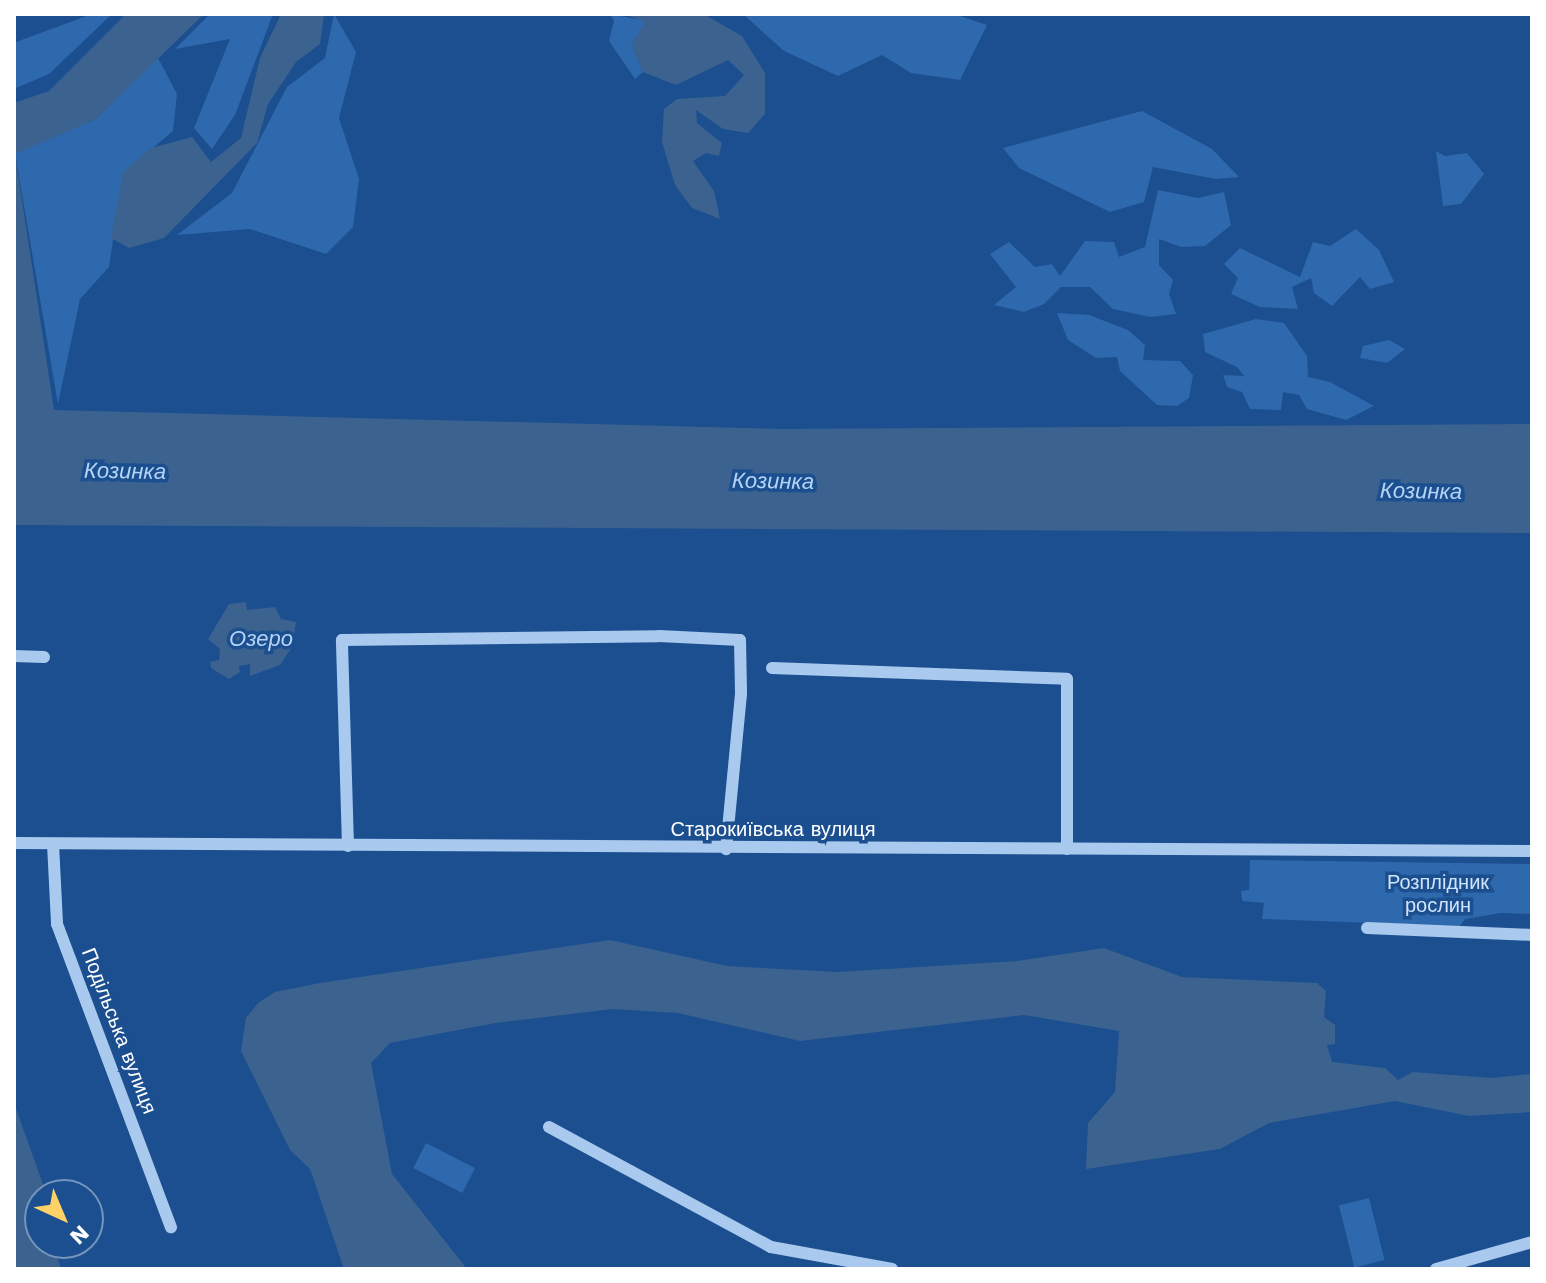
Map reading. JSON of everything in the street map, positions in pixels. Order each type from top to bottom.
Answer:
[{"type":"street","points":[[348,846],[342,640],[659,636],[740,640],[741,694],[726,849]]},
{"type":"street","points":[[14,656],[44,657]]},
{"type":"street","points":[[772,668],[1067,679],[1067,849]]},
{"type":"street","name":"Старокиївська вулиця","points":[[14,843],[1532,851]]},
{"type":"street","name":"Подільська вулиця","points":[[53,844],[57,924],[171,1227]]},
{"type":"street","points":[[1367,928],[1532,935]]},
{"type":"street","points":[[549,1127],[771,1247],[892,1269]]},
{"type":"street","points":[[1436,1269],[1532,1242]]},
{"type":"green space","points":[[92,14],[112,14],[49,74],[14,89],[16,42]]},
{"type":"green space","points":[[210,14],[273,14],[235,115],[212,149],[194,128],[230,39],[175,49]]},
{"type":"green space","points":[[334,14],[356,52],[339,118],[359,179],[353,227],[326,254],[250,229],[177,235],[232,193],[287,87],[325,58]]},
{"type":"green space","points":[[610,14],[646,21],[632,45],[643,72],[635,79],[609,41],[614,21]]},
{"type":"green space","points":[[743,14],[954,14],[987,25],[960,80],[911,73],[882,55],[838,76],[784,51]]},
{"type":"green space","points":[[158,58],[177,94],[173,131],[123,173],[109,267],[80,299],[58,404],[15,153],[96,119]]},
{"type":"green space","points":[[1142,111],[1212,149],[1239,177],[1216,179],[1153,167],[1144,202],[1110,212],[1019,168],[1003,148]]},
{"type":"green space","points":[[1436,151],[1445,156],[1467,153],[1484,174],[1461,204],[1443,206]]},
{"type":"green space","points":[[1158,190],[1198,198],[1224,192],[1231,225],[1205,246],[1181,247],[1159,239],[1159,265],[1173,280],[1169,294],[1176,314],[1150,317],[1113,309],[1090,287],[1061,287],[1044,304],[1024,312],[994,305],[1016,287],[990,254],[1009,242],[1035,267],[1052,264],[1060,276],[1085,241],[1114,242],[1119,257],[1145,247]]},
{"type":"green space","points":[[1356,229],[1379,250],[1394,282],[1370,289],[1360,277],[1332,306],[1314,293],[1311,278],[1292,287],[1298,309],[1260,307],[1231,294],[1238,278],[1224,264],[1240,248],[1300,277],[1313,242],[1330,246]]},
{"type":"green space","points":[[1057,313],[1089,315],[1128,330],[1145,345],[1143,360],[1180,361],[1193,375],[1189,398],[1177,406],[1157,405],[1120,371],[1117,357],[1096,358],[1068,340]]},
{"type":"green space","points":[[1256,319],[1284,323],[1307,356],[1308,377],[1330,382],[1374,406],[1346,420],[1307,409],[1299,395],[1283,392],[1281,410],[1250,409],[1242,392],[1227,387],[1223,375],[1244,376],[1237,367],[1205,352],[1203,334]]},
{"type":"green space","points":[[1389,340],[1405,349],[1387,363],[1360,358],[1363,346]]},
{"type":"green space","name":"Розплідник рослин","points":[[1250,860],[1532,864],[1532,914],[1501,913],[1465,919],[1460,926],[1262,919],[1264,903],[1242,901],[1241,891],[1249,890]]},
{"type":"green space","points":[[426,1143],[475,1168],[462,1193],[413,1168]]},
{"type":"green space","points":[[1369,1198],[1384,1260],[1354,1268],[1339,1205]]},
{"type":"water","name":"Козинка","points":[[126,14],[204,14],[96,119],[15,154],[54,410],[781,429],[1532,424],[1532,533],[14,525],[14,103],[49,91]]},
{"type":"water","points":[[281,14],[324,14],[320,44],[296,62],[268,104],[257,143],[164,238],[129,248],[111,238],[123,172],[151,148],[192,137],[211,162],[241,138],[260,58]]},
{"type":"water","points":[[624,14],[707,16],[742,36],[765,73],[765,114],[748,133],[723,129],[696,110],[697,123],[722,143],[719,156],[706,153],[693,161],[714,191],[720,219],[692,208],[675,185],[662,142],[664,109],[677,99],[725,96],[744,75],[728,60],[676,85],[643,72],[632,45],[645,22]]},
{"type":"water","name":"Озеро","points":[[246,602],[247,610],[275,607],[281,619],[296,622],[292,647],[280,665],[250,676],[250,664],[239,666],[240,672],[229,679],[211,668],[210,662],[219,660],[220,649],[208,639],[229,604]]},
{"type":"water","points":[[610,940],[727,966],[838,972],[1017,961],[1104,948],[1182,977],[1317,983],[1326,991],[1324,1017],[1335,1025],[1335,1044],[1327,1045],[1332,1062],[1385,1068],[1398,1080],[1413,1072],[1491,1078],[1532,1074],[1532,1112],[1469,1116],[1395,1101],[1269,1123],[1220,1149],[1086,1169],[1088,1123],[1115,1092],[1119,1031],[1024,1015],[800,1041],[678,1013],[613,1009],[495,1023],[390,1043],[371,1063],[392,1174],[467,1269],[344,1269],[310,1169],[290,1150],[241,1051],[246,1018],[258,1003],[275,992],[320,983]]},
{"type":"water","points":[[14,1103],[41,1179],[24,1179],[24,1259],[58,1259],[61,1269],[14,1269]]}]
